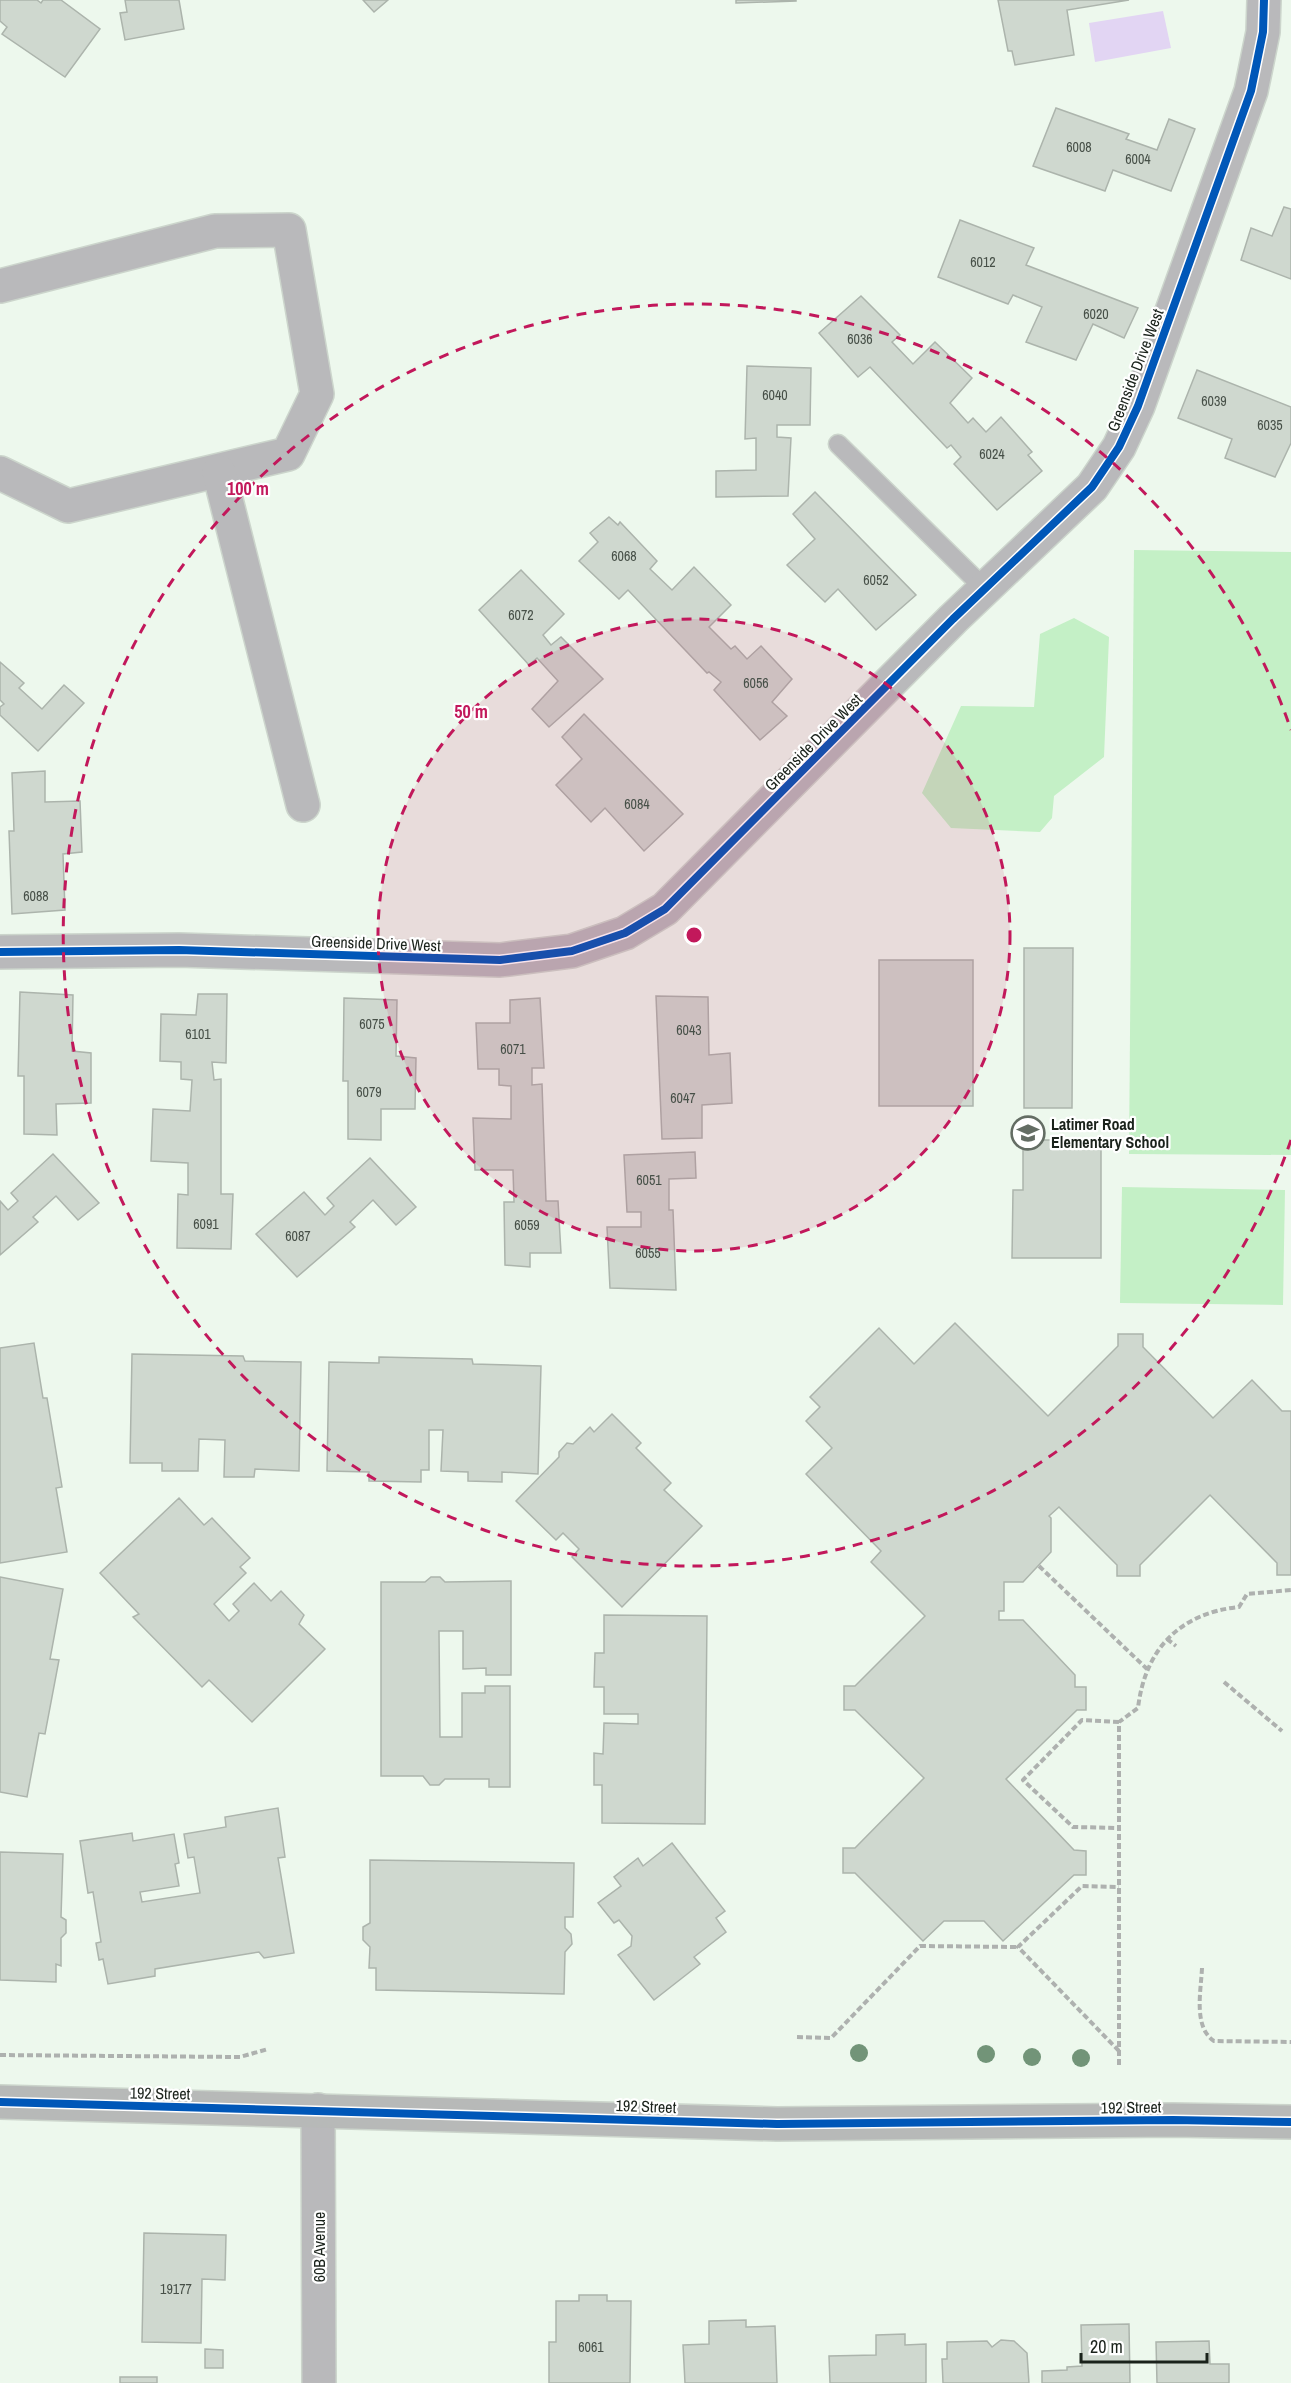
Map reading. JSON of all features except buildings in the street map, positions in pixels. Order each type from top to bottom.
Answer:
[{"type":"main road","name":"192 Street","points":[[0,2103],[777,2124],[1173,2120],[1291,2122]]},
{"type":"street","name":"Greenside Drive West","points":[[0,952],[178,950],[500,960],[572,951],[625,933],[665,909],[985,589],[1092,487],[1119,447],[1138,406],[1251,91],[1263,32],[1264,0]]},
{"type":"street","points":[[0,286],[215,231],[289,230],[317,394],[288,454],[219,472],[68,506],[0,473]]},
{"type":"street","points":[[219,472],[303,805]]},
{"type":"street","name":"60B Avenue","points":[[318,2110],[319,2383]]},
{"type":"lane","points":[[838,444],[985,589]]},
{"type":"path","points":[[1039,1566],[1147,1669]]},
{"type":"path","points":[[1119,1828],[1073,1827],[1023,1780],[1082,1720],[1119,1722],[1138,1708],[1140,1688],[1157,1651],[1167,1639],[1186,1624],[1206,1614],[1239,1607],[1247,1594],[1291,1590]]},
{"type":"path","points":[[1167,1639],[1176,1646]]},
{"type":"path","points":[[1224,1682],[1282,1731]]},
{"type":"path","points":[[1119,1722],[1119,2065]]},
{"type":"path","points":[[797,2037],[831,2038],[920,1946],[1018,1947],[1082,1886],[1119,1887]]},
{"type":"path","points":[[1018,1947],[1119,2051]]},
{"type":"path","points":[[1202,1968],[1201,2025],[1206,2036],[1214,2042],[1291,2042]]},
{"type":"path","points":[[0,2055],[240,2057],[268,2049]]},
{"type":"green space","points":[[1134,550],[1291,552],[1291,1155],[1129,1154]]},
{"type":"green space","points":[[1074,618],[1109,637],[1104,757],[1054,796],[1052,818],[1040,832],[951,828],[922,793],[961,706],[1034,707],[1040,634]]},
{"type":"green space","points":[[1122,1187],[1285,1190],[1283,1305],[1120,1303]]},
{"type":"shaded area","points":[[1163,11],[1171,48],[1095,62],[1089,23]]},
{"type":"cycle path","points":[[0,952],[179,950],[500,960],[572,951],[625,933],[665,909],[953,619],[1092,487],[1119,447],[1138,406],[1251,91],[1263,32],[1264,0]]},
{"type":"cycle path","points":[[0,2102],[777,2124],[1173,2120],[1291,2122]]},
{"type":"place","name":"Latimer Road Elementary School","points":[[1028,1133]]}]
